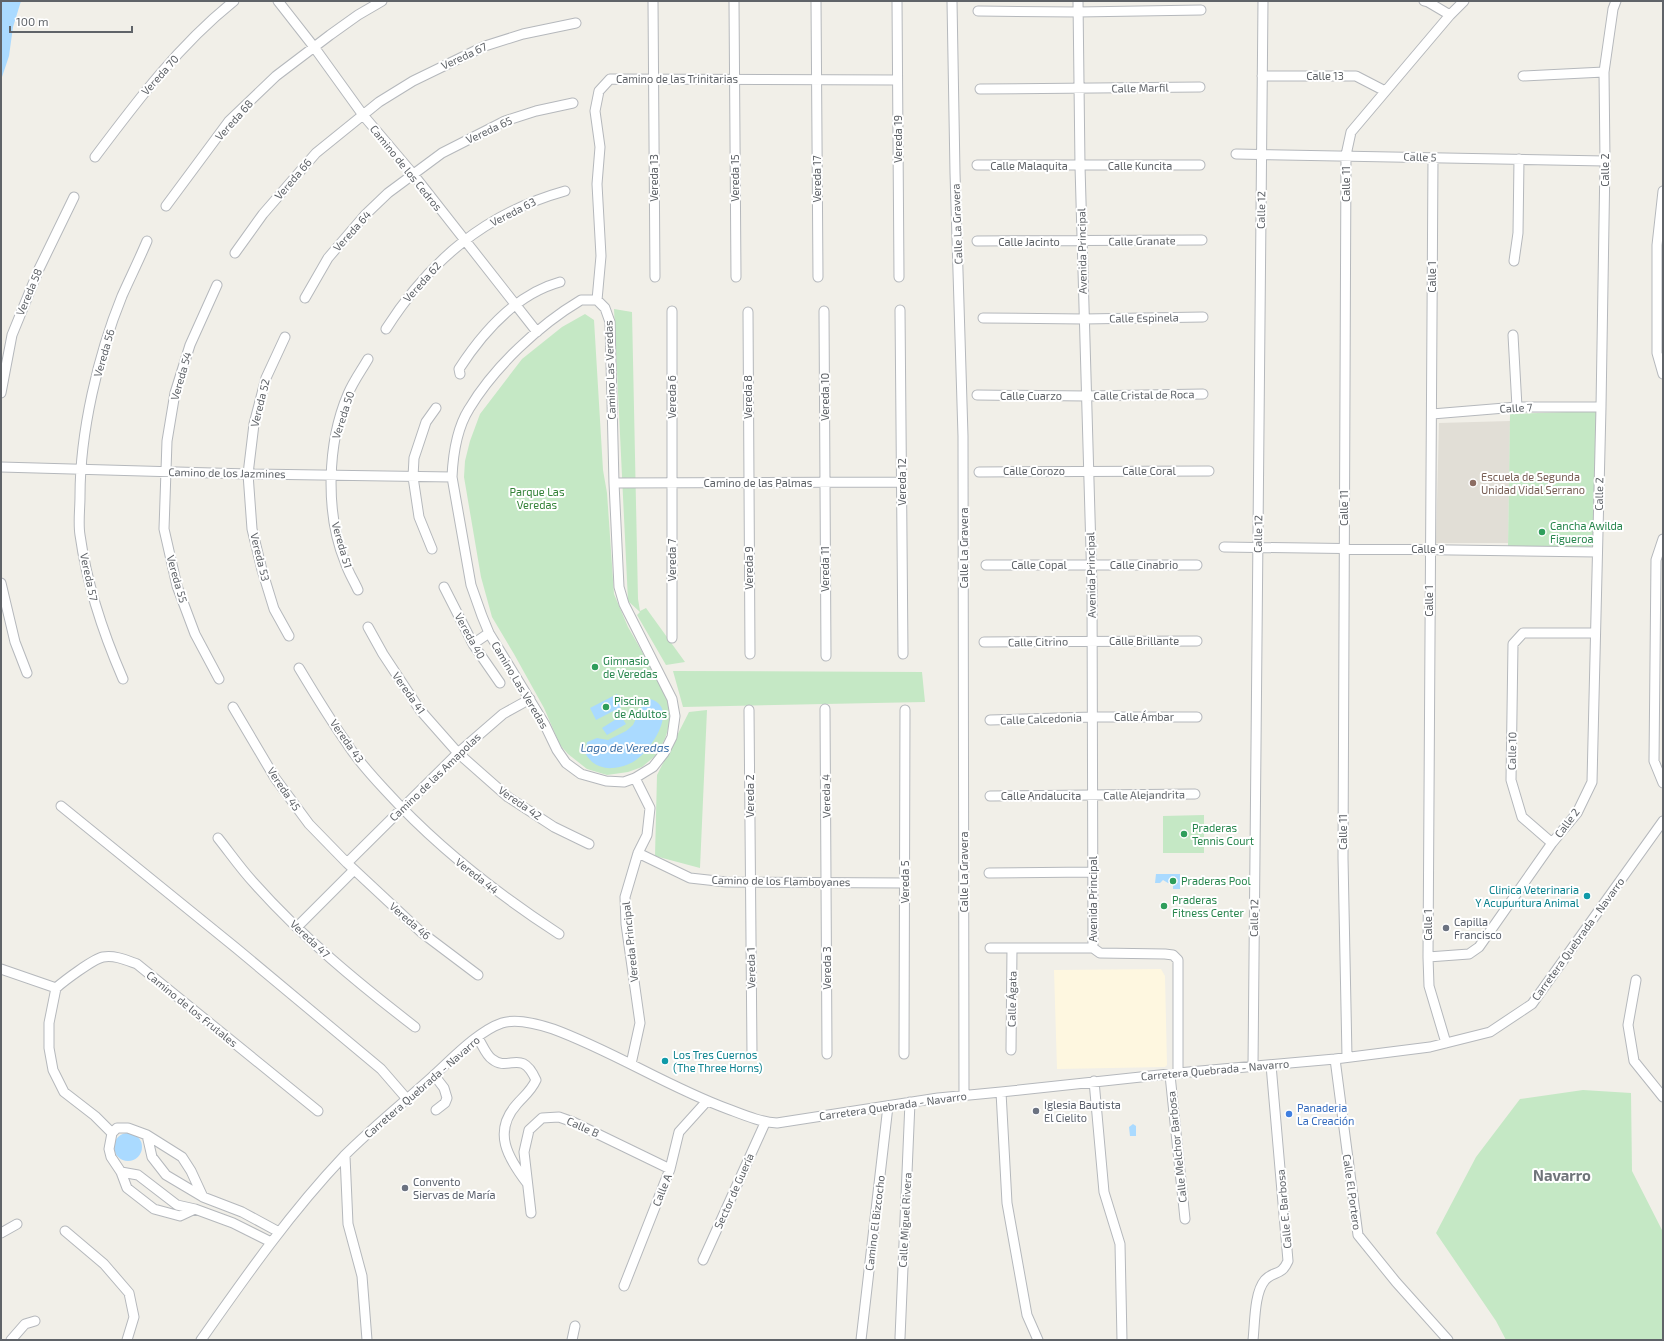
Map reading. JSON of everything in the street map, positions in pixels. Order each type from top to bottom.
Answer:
[{"type":"street","name":"Vereda 70","points":[[96,157],[148,86],[211,20],[234,1]]},
{"type":"street","name":"Camino de los Cedros","points":[[278,1],[314,47],[363,115],[413,174],[537,332]]},
{"type":"street","name":"Vereda 68","points":[[166,206],[229,121],[276,76],[358,15],[382,1]]},
{"type":"street","name":"Vereda 13","points":[[653,1],[655,277]]},
{"type":"street","name":"Vereda 15","points":[[734,1],[736,277]]},
{"type":"street","name":"Vereda 17","points":[[816,1],[818,277]]},
{"type":"street","name":"Vereda 19","points":[[897,1],[898,277]]},
{"type":"street","name":"Calle La Gravera","points":[[952,1],[955,173],[963,436],[964,1095]]},
{"type":"street","name":"Avenida Principal","points":[[1078,1],[1080,166],[1091,566],[1093,948],[1100,953],[1173,955],[1178,960],[1174,1074]]},
{"type":"street","name":"Calle 12","points":[[1253,1066],[1263,1]]},
{"type":"street","points":[[1424,1],[1450,15]]},
{"type":"street","name":"Calle 11","points":[[1347,1057],[1343,858],[1346,155],[1351,132],[1450,15],[1464,1]]},
{"type":"street","name":"Calle 2","points":[[1428,957],[1469,954],[1480,947],[1552,843],[1577,813],[1592,782],[1601,407],[1605,161],[1604,72],[1613,8],[1616,1]]},
{"type":"street","points":[[978,11],[1078,12],[1201,10]]},
{"type":"street","name":"Vereda 67","points":[[363,115],[379,102],[413,81],[485,46],[523,34],[576,23]]},
{"type":"street","points":[[1523,76],[1604,72]]},
{"type":"street","name":"Calle 13","points":[[1262,76],[1356,76],[1385,91]]},
{"type":"street","name":"Camino de las Trinitarias","points":[[597,300],[601,256],[598,184],[600,147],[595,111],[599,91],[610,79],[735,78],[897,80]]},
{"type":"street","name":"Calle Marfil","points":[[980,89],[1200,87]]},
{"type":"street","name":"Vereda 65","points":[[413,174],[442,153],[505,121],[536,111],[573,103]]},
{"type":"street","name":"Vereda 66","points":[[235,253],[263,214],[316,153],[363,115]]},
{"type":"street","name":"Calle 5","points":[[1236,154],[1605,161]]},
{"type":"street","name":"Calle 1","points":[[1432,158],[1432,414],[1428,957],[1429,986],[1446,1043]]},
{"type":"street","points":[[1514,261],[1518,233],[1519,159]]},
{"type":"street","name":"Calle Kuncita","points":[[1080,166],[1200,165]]},
{"type":"street","name":"Calle Malaquita","points":[[977,166],[1080,166]]},
{"type":"street","name":"Vereda 64","points":[[305,298],[328,258],[365,215],[388,193],[413,174]]},
{"type":"street","name":"Vereda 63","points":[[464,240],[492,221],[522,206],[565,190]]},
{"type":"street","points":[[1663,191],[1657,245],[1657,353],[1663,374]]},
{"type":"street","name":"Vereda 58","points":[[1,393],[12,335],[39,269],[74,197]]},
{"type":"street","name":"Vereda 62","points":[[386,328],[413,290],[439,262],[464,240]]},
{"type":"street","name":"Calle Granate","points":[[1082,242],[1202,240]]},
{"type":"street","name":"Vereda 56","points":[[80,470],[91,404],[104,347],[122,296],[147,241]]},
{"type":"street","name":"Calle Jacinto","points":[[977,241],[1082,242]]},
{"type":"street","points":[[460,374],[458,369],[495,322],[515,305],[550,285],[560,282]]},
{"type":"street","name":"Vereda 54","points":[[166,471],[166,441],[175,393],[190,345],[217,286]]},
{"type":"street","name":"Camino Las Veredas","points":[[581,300],[597,300],[605,308],[610,322],[614,483],[621,593],[624,604],[672,699],[675,716],[672,737],[664,754],[653,767],[636,778],[624,782],[606,781],[582,774],[566,763],[557,750],[530,699],[489,633],[471,585],[452,477],[457,440],[468,410],[499,368],[537,332],[562,311],[581,300]]},
{"type":"street","name":"Vereda 12","points":[[900,310],[903,654]]},
{"type":"street","name":"Vereda 6","points":[[672,311],[672,482]]},
{"type":"street","name":"Vereda 10","points":[[824,311],[825,483]]},
{"type":"street","name":"Vereda 8","points":[[748,312],[749,482]]},
{"type":"street","name":"Calle Espinela","points":[[983,318],[1084,319],[1203,317]]},
{"type":"street","points":[[1513,335],[1517,407]]},
{"type":"street","name":"Vereda 52","points":[[248,474],[254,424],[266,378],[285,337]]},
{"type":"street","name":"Vereda 50","points":[[332,474],[332,456],[337,428],[348,394],[368,360]]},
{"type":"street","name":"Calle Cristal de Roca","points":[[1086,396],[1203,394]]},
{"type":"street","name":"Calle Cuarzo","points":[[977,395],[1086,396]]},
{"type":"street","name":"Calle 7","points":[[1432,414],[1517,407],[1601,407]]},
{"type":"street","points":[[432,548],[419,517],[413,477],[414,458],[426,422],[436,408]]},
{"type":"street","name":"Camino de los Jazmines","points":[[1,467],[248,474],[332,474],[452,477]]},
{"type":"street","name":"Vereda 57","points":[[80,470],[79,534],[94,603],[123,679]]},
{"type":"street","name":"Vereda 55","points":[[166,471],[164,530],[177,586],[195,634],[220,679]]},
{"type":"street","name":"Calle Coral","points":[[1088,471],[1209,471]]},
{"type":"street","name":"Calle Corozo","points":[[980,472],[1088,471]]},
{"type":"street","name":"Vereda 53","points":[[248,474],[252,530],[262,570],[274,609],[289,636]]},
{"type":"street","name":"Vereda 51","points":[[332,474],[334,521],[344,562],[358,590]]},
{"type":"street","name":"Vereda 7","points":[[672,482],[672,638]]},
{"type":"street","name":"Vereda 9","points":[[749,482],[750,654]]},
{"type":"street","name":"Camino de las Palmas","points":[[614,483],[902,482]]},
{"type":"street","name":"Vereda 11","points":[[825,483],[826,656]]},
{"type":"street","points":[[1663,539],[1656,560],[1654,761],[1663,783]]},
{"type":"street","name":"Calle 9","points":[[1224,547],[1344,549],[1430,548],[1597,552]]},
{"type":"street","name":"Calle Copal","points":[[986,565],[1091,566]]},
{"type":"street","name":"Calle Cinabrio","points":[[1091,566],[1197,565]]},
{"type":"street","points":[[1,583],[15,642],[27,674]]},
{"type":"street","name":"Vereda 40","points":[[444,587],[473,644],[500,683]]},
{"type":"street","name":"Vereda 41","points":[[368,627],[383,654],[420,710],[458,753]]},
{"type":"street","points":[[473,644],[489,633]]},
{"type":"street","name":"Calle 10","points":[[1552,843],[1522,817],[1511,780],[1514,644],[1523,633],[1595,633]]},
{"type":"street","name":"Calle Brillante","points":[[1092,641],[1197,641]]},
{"type":"street","name":"Calle Citrino","points":[[984,642],[1092,641]]},
{"type":"street","name":"Vereda 43","points":[[299,668],[346,743],[402,809]]},
{"type":"street","name":"Camino de las Amapolas","points":[[347,863],[458,753],[503,714],[530,699]]},
{"type":"street","name":"Vereda 45","points":[[233,706],[275,778],[296,807],[309,824],[347,863]]},
{"type":"street","name":"Vereda 4","points":[[825,709],[827,883]]},
{"type":"street","name":"Vereda 2","points":[[749,710],[750,881]]},
{"type":"street","name":"Vereda 5","points":[[904,1054],[905,710]]},
{"type":"street","name":"Calle Ámbar","points":[[1092,717],[1197,717]]},
{"type":"street","name":"Calle Calcedonia","points":[[990,720],[1092,717]]},
{"type":"street","name":"Vereda 42","points":[[458,753],[508,797],[554,827],[589,844]]},
{"type":"street","name":"Vereda Principal","points":[[631,1064],[640,1023],[626,924],[625,898],[638,853],[647,835],[650,808],[636,778]]},
{"type":"street","name":"Calle Alejandrita","points":[[1092,796],[1196,794]]},
{"type":"street","name":"Calle Andalucita","points":[[990,796],[1092,796]]},
{"type":"street","points":[[61,806],[236,948],[381,1069],[407,1099]]},
{"type":"street","name":"Vereda 44","points":[[402,809],[456,860],[516,906],[559,934]]},
{"type":"street","name":"Carretera Quebrada - Navarro","points":[[201,1340],[271,1242],[345,1156],[464,1048],[490,1029],[503,1022],[516,1021],[534,1024],[553,1030],[631,1064],[707,1101],[765,1123],[777,1123],[964,1095],[1094,1081],[1335,1059],[1430,1047],[1490,1032],[1532,1004],[1663,821]]},
{"type":"street","name":"Vereda 47","points":[[218,838],[253,883],[297,927],[356,981],[415,1027]]},
{"type":"street","name":"Camino de los Flamboyanes","points":[[638,853],[690,878],[726,882],[750,881],[905,884]]},
{"type":"street","name":"Vereda 46","points":[[347,863],[421,932],[478,975]]},
{"type":"street","points":[[297,927],[354,870]]},
{"type":"street","points":[[989,872],[1093,872]]},
{"type":"street","name":"Vereda 1","points":[[750,881],[752,1054]]},
{"type":"street","name":"Vereda 3","points":[[827,883],[827,1054]]},
{"type":"street","points":[[990,948],[1093,948]]},
{"type":"street","name":"Calle Ágata","points":[[1011,1050],[1012,948]]},
{"type":"street","name":"Camino de los Frutales","points":[[56,988],[93,962],[103,957],[121,957],[137,964],[318,1111]]},
{"type":"street","points":[[1,969],[56,988],[49,1023],[49,1048],[53,1070],[64,1092],[95,1116],[112,1133]]},
{"type":"street","points":[[1636,980],[1628,1025],[1634,1061],[1663,1097]]},
{"type":"street","points":[[478,1038],[491,1059],[501,1063],[516,1062],[525,1064],[532,1070],[536,1080],[532,1090],[516,1105],[505,1125],[504,1145],[514,1166],[528,1184]]},
{"type":"street","name":"Calle El Portero","points":[[1335,1059],[1358,1235],[1396,1282],[1448,1340]]},
{"type":"street","name":"Calle E. Barbosa","points":[[1253,1340],[1257,1296],[1266,1280],[1284,1269],[1288,1261],[1271,1065]]},
{"type":"street","name":"Calle Melchor Barbosa","points":[[1174,1074],[1185,1219]]},
{"type":"street","points":[[434,1075],[444,1088],[447,1098],[445,1102],[436,1110]]},
{"type":"street","points":[[1094,1081],[1104,1192],[1120,1244],[1122,1340]]},
{"type":"street","points":[[1001,1092],[1007,1203],[1027,1315],[1038,1340]]},
{"type":"street","name":"Calle A","points":[[624,1286],[670,1169],[678,1132],[707,1101]]},
{"type":"street","name":"Calle Miguel Rivera","points":[[900,1338],[910,1102]]},
{"type":"street","name":"Camino El Bizcocho","points":[[861,1340],[888,1106]]},
{"type":"street","name":"Calle B","points":[[531,1213],[524,1152],[529,1130],[542,1118],[558,1117],[573,1122],[670,1169]]},
{"type":"street","name":"Sector de Guería","points":[[703,1260],[765,1123]]},
{"type":"street","points":[[195,1208],[180,1216],[154,1209],[127,1188],[121,1172],[111,1157],[109,1149],[112,1133],[117,1128],[128,1128],[146,1135],[182,1157],[192,1171],[203,1197]]},
{"type":"street","points":[[146,1135],[152,1157],[166,1175],[203,1197],[242,1212],[279,1232]]},
{"type":"street","points":[[345,1156],[348,1224],[362,1276],[367,1340]]},
{"type":"street","points":[[121,1172],[138,1174],[177,1205],[195,1208],[233,1223],[271,1242]]},
{"type":"street","points":[[1,1233],[17,1224]]},
{"type":"street","points":[[65,1231],[104,1264],[129,1293],[134,1317],[128,1340]]},
{"type":"street","points":[[11,1340],[25,1324],[35,1321]]},
{"type":"street","points":[[572,1340],[575,1326]]},
{"type":"shaded area","name":"Escuela de Segunda Unidad Vidal Serrano","points":[[1510,421],[1508,543],[1436,543],[1439,423]]},
{"type":"shaded area","points":[[1161,969],[1165,976],[1167,1065],[1165,1067],[1057,1069],[1054,970]]},
{"type":"green space","points":[[614,309],[632,312],[638,599],[640,611],[646,608],[685,662],[666,665],[637,615],[640,612],[628,601]]},
{"type":"green space","name":"Parque Las Veredas","points":[[585,314],[594,320],[603,470],[607,493],[614,594],[628,627],[668,697],[671,719],[665,739],[655,756],[642,767],[628,772],[607,775],[587,769],[568,754],[560,745],[544,708],[492,617],[481,577],[464,477],[465,461],[470,441],[480,414],[522,359],[562,327]]},
{"type":"green space","points":[[1595,411],[1599,415],[1594,545],[1587,548],[1508,547],[1510,414]]},
{"type":"green space","points":[[673,671],[922,672],[925,702],[683,707]]},
{"type":"green space","points":[[707,710],[700,868],[655,856],[657,775],[689,712]]},
{"type":"green space","name":"Praderas Tennis Court","points":[[1204,815],[1204,853],[1163,853],[1163,816]]},
{"type":"green space","points":[[1583,1090],[1631,1093],[1632,1171],[1663,1232],[1663,1340],[1506,1340],[1496,1321],[1436,1233],[1476,1157],[1520,1099]]},
{"type":"water","points":[[1,1],[21,1],[13,27],[9,56],[1,80]]},
{"type":"water","name":"Piscina de Adultos","points":[[617,694],[623,706],[596,720],[590,708]]},
{"type":"water","name":"Lago de Veredas","points":[[650,699],[659,704],[663,710],[663,719],[655,738],[642,755],[628,764],[613,768],[600,767],[593,763],[585,753],[587,742],[597,738],[608,740],[626,731],[633,725],[642,706]]},
{"type":"water","points":[[621,716],[626,724],[607,735],[602,728]]},
{"type":"water","name":"Praderas Pool","points":[[1156,874],[1180,874],[1180,889],[1173,889],[1173,883],[1168,883],[1163,880],[1160,883],[1155,883]]},
{"type":"water","points":[[1133,1124],[1136,1126],[1136,1136],[1130,1136],[1129,1127]]},
{"type":"water","points":[[128,1133],[138,1137],[142,1147],[138,1157],[128,1161],[118,1157],[114,1147],[118,1137]]},
{"type":"place","name":"Escuela de Segunda Unidad Vidal Serrano","points":[[1473,483]]},
{"type":"place","name":"Cancha Awilda Figueroa","points":[[1542,532]]},
{"type":"place","name":"Gimnasio de Veredas","points":[[595,667]]},
{"type":"place","name":"Piscina de Adultos","points":[[606,707]]},
{"type":"place","name":"Praderas Tennis Court","points":[[1184,834]]},
{"type":"place","name":"Praderas Pool","points":[[1173,881]]},
{"type":"place","name":"Clinica Veterinaria Y Acupuntura Animal","points":[[1587,896]]},
{"type":"place","name":"Praderas Fitness Center","points":[[1164,906]]},
{"type":"place","name":"Capilla Francisco","points":[[1446,928]]},
{"type":"place","name":"Los Tres Cuernos (The Three Horns)","points":[[665,1061]]},
{"type":"place","name":"Iglesia Bautista El Cielito","points":[[1036,1111]]},
{"type":"place","name":"Panaderia La Creación","points":[[1289,1114]]},
{"type":"place","name":"Convento Siervas de María","points":[[405,1188]]},
{"type":"district","name":"Navarro","points":[[1562,1176]]}]
